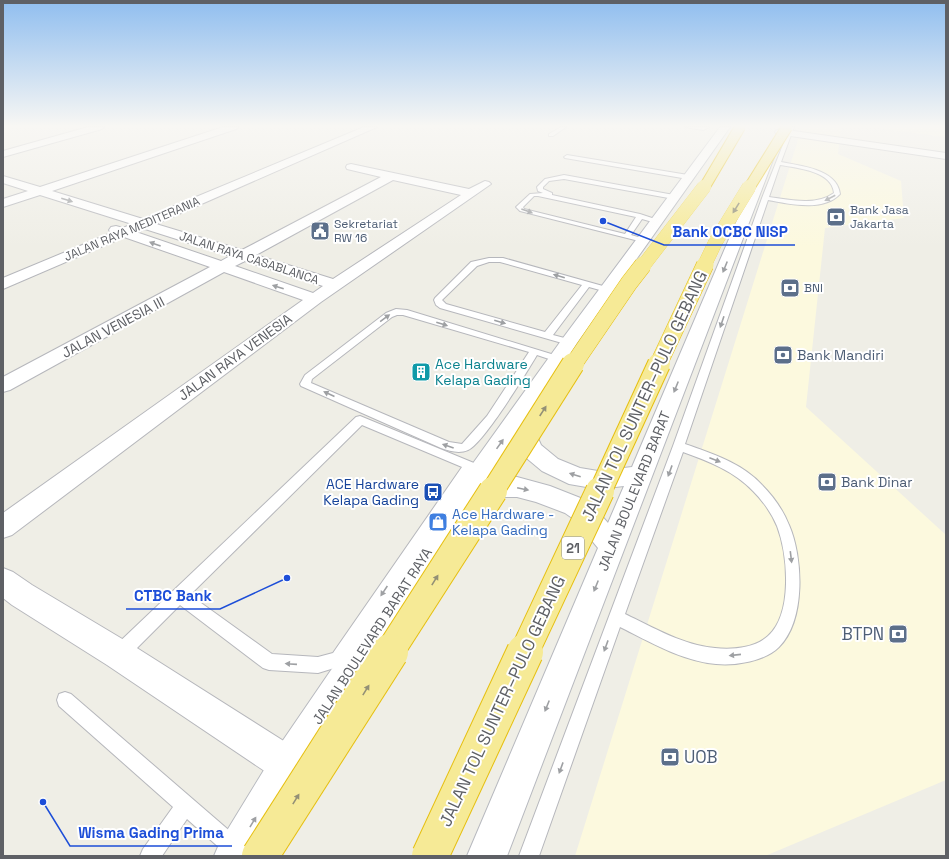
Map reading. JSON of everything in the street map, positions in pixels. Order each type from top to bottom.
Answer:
[{"type":"highway","points":[[260,856],[577,358],[629,284],[701,193],[716,167]]},
{"type":"highway","name":"JALAN TOL SUNTER–PULO GEBANG","points":[[430,856],[716,241],[762,167]]},
{"type":"street","points":[[3,203],[111,167]]},
{"type":"street","name":"JALAN RAYA MEDITERANIA","points":[[3,284],[277,167]]},
{"type":"street","points":[[351,167],[391,176]]},
{"type":"street","name":"JALAN BOULEVARD BARAT RAYA","points":[[233,856],[288,765],[473,475],[519,417],[558,345],[597,287],[645,226],[674,197],[695,167]]},
{"type":"street","name":"JALAN BOULEVARD BARAT","points":[[487,856],[612,545],[770,167]]},
{"type":"street","name":"JALAN RAYA VENESIA","points":[[3,527],[315,299],[478,189],[391,176]]},
{"type":"street","name":"JALAN VENESIA III","points":[[3,385],[391,176]]},
{"type":"street","name":"JALAN RAYA CASABLANCA","points":[[3,179],[144,223],[243,257],[335,285]]},
{"type":"street","points":[[3,191],[86,220]]},
{"type":"street","name":"JALAN RAYA CASABLANCA","points":[[101,225],[315,299]]},
{"type":"street","points":[[519,417],[532,450],[550,465],[577,477],[598,480],[641,475]]},
{"type":"street","points":[[473,475],[541,493],[574,506],[584,513],[612,545]]},
{"type":"street","points":[[13,588],[118,654],[288,765]]},
{"type":"lane","points":[[628,167],[688,177]]},
{"type":"lane","points":[[529,856],[679,446],[777,167]]},
{"type":"lane","points":[[765,198],[793,202],[820,202],[828,200],[837,194],[838,189],[836,184],[825,176],[797,167]]},
{"type":"lane","points":[[645,226],[544,192],[540,190],[540,187],[547,180],[564,177],[674,197]]},
{"type":"lane","points":[[538,194],[645,226],[537,214],[522,210],[519,207],[532,195],[538,194]]},
{"type":"lane","points":[[558,345],[443,306],[438,300],[474,264],[489,260],[500,260],[597,287]]},
{"type":"lane","points":[[535,351],[521,374],[471,444],[458,449],[445,445],[305,384],[308,377],[389,315],[396,312],[404,312],[535,351],[558,345]]},
{"type":"lane","points":[[118,654],[179,595],[360,420],[473,475],[338,659],[318,665],[269,662],[179,595]]},
{"type":"lane","points":[[616,617],[685,650],[714,656],[738,656],[760,650],[774,641],[783,627],[790,608],[793,571],[790,548],[784,526],[771,503],[757,486],[740,473],[722,463],[679,446]]},
{"type":"lane","points":[[65,700],[232,846],[233,856]]},
{"type":"lane","points":[[150,856],[186,805]]},
{"type":"shaded area","points":[[790,167],[869,167],[901,181],[904,218],[825,228],[806,407],[946,535],[946,780],[765,856],[575,856]]},
{"type":"place","name":"Bank Jasa Jakarta","points":[[836,217]]},
{"type":"place","name":"Bank OCBC NISP","points":[[603,221]]},
{"type":"place","name":"Sekretariat RW 16","points":[[320,231]]},
{"type":"place","name":"BNI","points":[[790,288]]},
{"type":"place","name":"Bank Mandiri","points":[[783,355]]},
{"type":"place","name":"Ace Hardware Kelapa Gading","points":[[421,372]]},
{"type":"place","name":"Bank Dinar","points":[[827,482]]},
{"type":"place","name":"ACE Hardware Kelapa Gading","points":[[433,492]]},
{"type":"place","name":"Ace Hardware - Kelapa Gading","points":[[438,522]]},
{"type":"place","name":"CTBC Bank","points":[[287,578]]},
{"type":"place","name":"BTPN","points":[[898,634]]},
{"type":"place","name":"UOB","points":[[670,757]]},
{"type":"place","name":"Wisma Gading Prima","points":[[43,802]]}]
